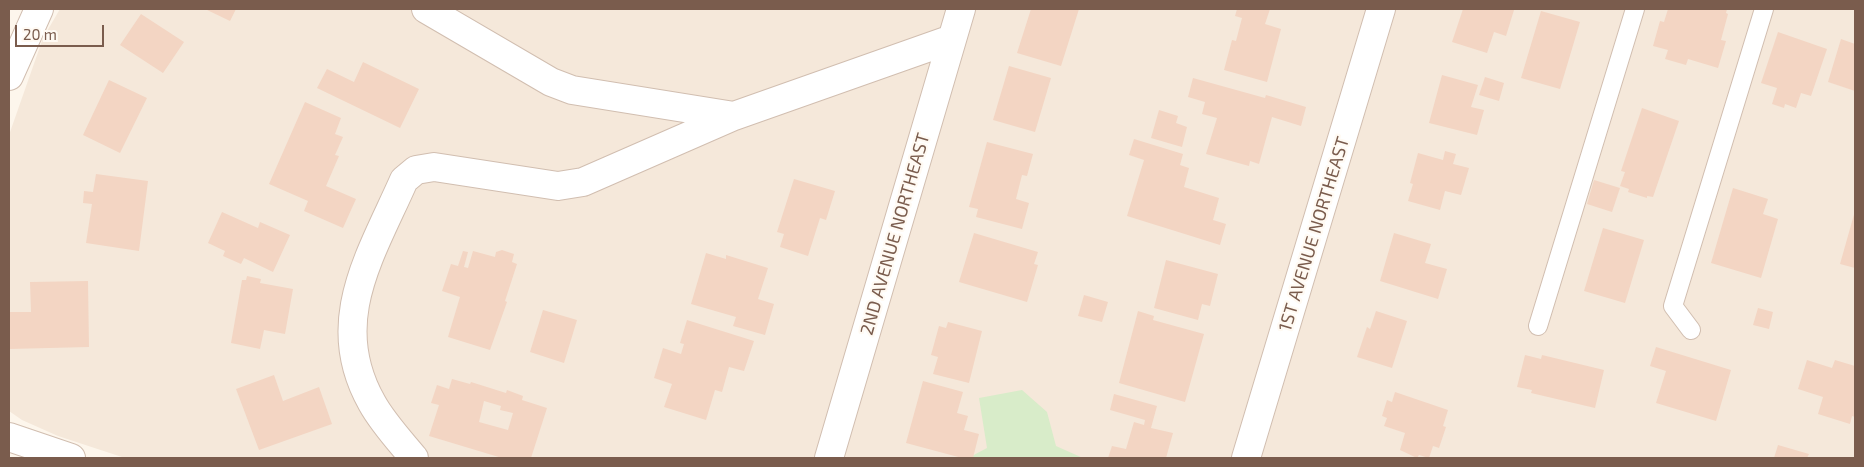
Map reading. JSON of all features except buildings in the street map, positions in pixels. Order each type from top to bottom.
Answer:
[{"type":"street","points":[[9,76],[39,9]]},
{"type":"street","points":[[426,9],[551,82],[572,90],[734,116]]},
{"type":"street","name":"2ND AVENUE NORTHEAST","points":[[829,458],[961,9]]},
{"type":"street","name":"1ST AVENUE NORTHEAST","points":[[1246,458],[1381,9]]},
{"type":"street","points":[[414,458],[372,404],[358,370],[351,334],[353,311],[360,280],[404,180],[416,170],[434,167],[558,186],[584,182],[734,116],[952,39]]},
{"type":"street","points":[[9,437],[70,458]]},
{"type":"lane","points":[[1538,326],[1635,9]]},
{"type":"lane","points":[[1692,330],[1673,306],[1764,9]]},
{"type":"shaded area","points":[[60,9],[1855,9],[1855,458],[125,458],[58,436],[22,420],[9,411],[9,135],[43,38]]},
{"type":"green space","points":[[1022,390],[1047,412],[1056,446],[1083,458],[968,458],[987,448],[979,398]]}]
